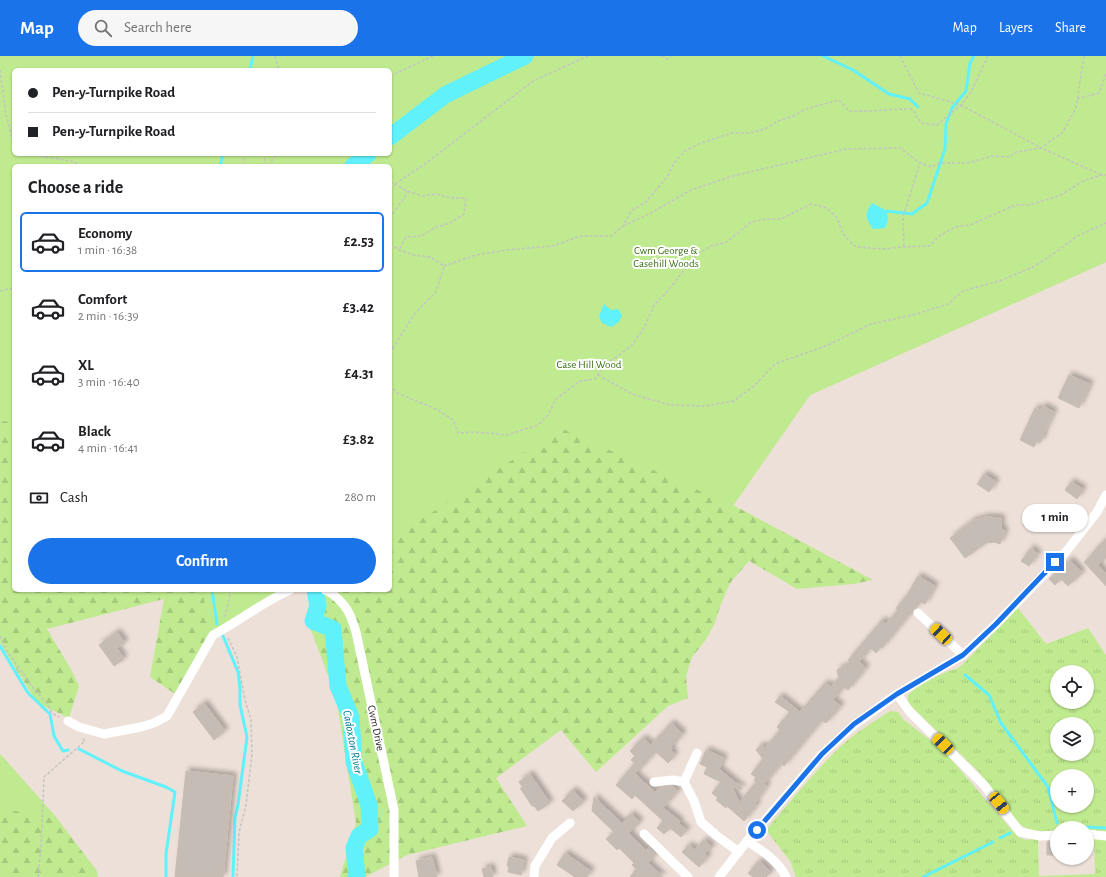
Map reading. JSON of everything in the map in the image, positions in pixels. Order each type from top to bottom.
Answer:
[{"type":"street","points":[[719,877],[747,841],[822,754],[854,724],[897,694],[963,655],[996,624],[1065,552],[1097,512],[1106,495]]},
{"type":"street","points":[[68,721],[79,727],[104,734],[141,727],[154,723],[167,716],[213,635],[225,629],[258,607],[286,592]]},
{"type":"street","name":"Cwm Drive","points":[[327,592],[350,613],[356,632],[394,810],[394,877]]},
{"type":"street","points":[[918,613],[963,655]]},
{"type":"street","points":[[897,694],[910,712],[984,785],[1020,832],[1040,836],[1050,835]]},
{"type":"street","points":[[684,782],[697,753]]},
{"type":"street","points":[[654,782],[673,780],[684,782]]},
{"type":"street","points":[[684,782],[694,801],[701,822],[739,852]]},
{"type":"street","points":[[534,877],[535,866],[552,838],[570,823]]},
{"type":"street","points":[[644,834],[688,877]]},
{"type":"street","points":[[1094,835],[1106,836]]},
{"type":"street","points":[[747,841],[775,860],[783,870],[786,877]]},
{"type":"path","points":[[274,56],[278,68]]},
{"type":"path","points":[[392,75],[433,56]]},
{"type":"path","points":[[395,184],[425,164],[533,81],[588,56]]},
{"type":"path","points":[[661,56],[667,60],[672,56]]},
{"type":"path","points":[[900,56],[919,93],[961,105],[1041,148],[1102,175]]},
{"type":"path","points":[[623,226],[631,211],[646,202],[667,176],[674,163],[685,151],[701,143],[732,133],[749,133],[765,129],[778,121],[793,116],[806,109],[839,100],[848,110],[866,112],[912,109],[921,123],[937,125],[961,105],[972,92],[988,56]]},
{"type":"path","points":[[444,266],[476,255],[506,250],[552,246],[580,236],[610,236],[623,226],[651,213],[691,190],[733,176],[846,149],[900,148],[920,163],[931,167],[940,163],[967,162],[993,156],[1009,157],[1016,152],[1041,148],[1063,132],[1076,108],[1084,56]]},
{"type":"path","points":[[0,70],[1,91],[12,136]]},
{"type":"path","points":[[1077,99],[1099,93],[1106,74]]},
{"type":"path","points":[[43,156],[76,162],[77,164]]},
{"type":"path","points":[[904,247],[903,217],[920,163]]},
{"type":"path","points":[[392,387],[397,393],[438,410],[453,420],[458,433],[474,432],[506,435],[538,425],[548,415],[556,399],[580,381],[595,379],[604,364],[618,356],[632,345],[645,326],[654,305],[698,254],[711,246],[727,242],[752,222],[767,219],[781,219],[811,204],[827,208],[837,218],[843,234],[854,246],[885,249],[930,246],[940,236],[955,227],[970,224],[1015,205],[1029,206],[1059,196],[1085,180],[1106,175]]},
{"type":"path","points":[[392,183],[407,191],[422,196],[436,194],[451,198],[466,198],[464,214],[450,223],[434,228],[422,236],[406,237],[399,250]]},
{"type":"path","points":[[392,215],[406,195],[407,191]]},
{"type":"path","points":[[598,375],[632,394],[670,405],[705,406],[734,401],[755,384],[775,364],[828,345],[871,324],[913,315],[948,304],[963,291],[1002,280],[1033,266],[1056,252],[1076,237],[1106,223]]},
{"type":"path","points":[[392,245],[399,250],[414,255],[430,257],[444,266]]},
{"type":"path","points":[[392,351],[415,313],[436,292],[444,266]]},
{"type":"path","points":[[0,291],[12,288]]},
{"type":"path","points":[[231,592],[223,622],[237,657],[251,720],[252,754],[246,804],[239,833],[237,877]]},
{"type":"path","points":[[0,636],[6,650],[34,689],[46,702],[52,713],[68,721]]},
{"type":"path","points":[[38,877],[44,777],[85,741],[81,736]]},
{"type":"green space","points":[[0,56],[18,56],[15,68],[12,68],[12,156],[14,156],[14,164],[12,164],[12,592],[207,592],[212,635],[178,696],[150,677],[164,599],[47,629],[72,671],[79,686],[69,718],[37,703],[0,643]]},
{"type":"green space","name":"Cwm George & Casehill Woods","points":[[0,56],[1106,56],[1106,262],[810,395],[733,506],[561,428],[392,539],[392,164],[12,164],[12,422],[0,421]]},
{"type":"green space","name":"Cwm George & Casehill Woods","points":[[1106,56],[1106,262],[810,395],[733,505],[873,580],[853,584],[797,589],[749,561],[730,583],[714,625],[705,641],[692,657],[686,676],[688,698],[668,706],[596,772],[561,730],[496,778],[527,826],[407,855],[365,877],[340,877],[356,823],[336,697],[308,622],[314,592],[392,592],[392,191]]},
{"type":"green space","points":[[203,592],[291,592],[208,636]]},
{"type":"green space","points":[[1018,608],[1046,644],[1088,628],[1106,655],[1106,832],[1094,831],[1094,821],[1050,821],[1050,832],[1046,832],[1028,829],[1018,823],[978,771],[908,703],[908,695],[916,688],[935,677],[958,668]]},
{"type":"green space","points":[[890,711],[898,712],[904,720],[943,750],[1018,837],[1026,840],[1038,838],[1039,876],[1095,874],[1094,837],[1106,838],[1106,877],[796,877],[790,861],[766,830],[811,777],[840,747],[858,732]]},
{"type":"green space","points":[[0,754],[56,817],[97,871],[98,877],[0,877]]},
{"type":"green space","points":[[0,754],[56,817],[0,809]]},
{"type":"water","points":[[872,203],[887,211],[888,220],[885,228],[873,229],[868,222],[866,216]]},
{"type":"water","points":[[604,304],[611,310],[618,309],[622,315],[619,322],[611,327],[602,323],[599,316]]},
{"type":"building","points":[[1069,375],[1090,384],[1079,408],[1058,398]]},
{"type":"building","points":[[1043,406],[1054,412],[1040,443],[1037,441],[1034,447],[1020,440],[1035,408],[1040,410]]},
{"type":"building","points":[[984,474],[996,482],[989,492],[977,484]]},
{"type":"building","points":[[1071,482],[1083,489],[1077,499],[1065,490]]},
{"type":"building","points":[[986,517],[1001,518],[1001,529],[1005,531],[1000,544],[994,542],[986,543],[965,558],[950,538],[972,521]]},
{"type":"building","points":[[1106,539],[1106,557],[1098,565],[1106,574],[1106,586],[1084,562]]},
{"type":"building","points":[[1031,548],[1038,554],[1029,566],[1021,561]]},
{"type":"building","points":[[1070,560],[1082,573],[1068,586],[1061,579],[1055,585],[1049,579]]},
{"type":"building","points":[[918,576],[935,586],[925,604],[921,602],[914,609],[882,648],[881,647],[876,653],[871,648],[859,662],[866,668],[848,690],[844,687],[833,700],[841,706],[826,723],[822,720],[784,766],[779,762],[777,769],[764,784],[767,786],[755,803],[757,805],[744,821],[727,806],[726,808],[716,800],[718,798],[712,793],[721,782],[704,774],[707,767],[700,764],[706,750],[724,758],[719,769],[742,788],[741,790],[732,786],[739,803],[756,782],[754,780],[756,777],[751,774],[763,759],[756,750],[761,745],[765,748],[780,730],[777,727],[790,712],[775,702],[780,696],[800,712],[825,683],[831,687],[839,678],[837,671],[838,669],[852,664],[848,660],[882,620],[886,624],[898,610],[896,608],[907,595]]},
{"type":"building","points":[[117,632],[125,643],[117,648],[124,659],[114,666],[99,645]]},
{"type":"building","points":[[204,703],[225,731],[214,740],[193,712]]},
{"type":"building","points":[[671,723],[683,734],[671,747],[671,750],[675,755],[668,763],[656,752],[635,774],[655,792],[660,787],[672,786],[678,791],[663,808],[680,821],[679,824],[687,830],[681,837],[670,828],[664,834],[657,828],[663,821],[635,795],[632,799],[616,785],[635,763],[631,760],[635,756],[630,751],[643,738],[651,745]]},
{"type":"building","points":[[186,771],[233,776],[223,877],[175,877]]},
{"type":"building","points":[[530,774],[550,803],[538,811],[534,806],[532,806],[520,788],[523,788],[519,782]]},
{"type":"building","points":[[573,790],[584,801],[573,811],[562,801]]},
{"type":"building","points":[[594,797],[622,823],[631,814],[640,822],[629,833],[646,850],[649,847],[656,854],[648,863],[663,877],[630,877],[636,869],[632,865],[634,863],[619,848],[617,850],[606,839],[614,832],[592,811]]},
{"type":"building","points":[[704,840],[712,847],[705,854],[708,857],[699,867],[682,852],[689,845],[695,850]]},
{"type":"building","points":[[1050,841],[1050,855],[1047,855],[1047,842]]},
{"type":"building","points":[[565,853],[591,871],[587,877],[575,877],[557,865]]},
{"type":"building","points":[[432,857],[437,877],[419,877],[416,861]]},
{"type":"building","points":[[509,857],[524,860],[521,875],[508,872],[509,866],[507,866]]},
{"type":"building","points":[[759,861],[771,872],[766,877],[753,877],[748,873]]},
{"type":"building","points":[[491,867],[493,877],[484,877],[482,869]]},
{"type":"waterway","points":[[250,68],[253,56]]},
{"type":"waterway","name":"Cadoxton River","points":[[392,135],[445,95],[525,56]]},
{"type":"waterway","points":[[823,56],[853,70],[889,94],[910,99],[918,107]]},
{"type":"waterway","points":[[887,211],[912,214],[927,203],[945,149],[946,124],[952,108],[966,91],[970,63],[974,56]]},
{"type":"waterway","points":[[220,164],[222,156]]},
{"type":"waterway","name":"Cadoxton River","points":[[356,164],[366,156]]},
{"type":"waterway","points":[[212,592],[217,624]]},
{"type":"waterway","name":"Cadoxton River","points":[[315,592],[318,606],[313,621],[333,629],[338,686],[351,717],[354,762],[369,805],[370,829],[359,836],[354,848],[356,877]]},
{"type":"waterway","points":[[223,636],[238,672],[240,705],[247,737],[235,818],[233,877]]},
{"type":"waterway","points":[[0,646],[28,693],[50,714],[54,736],[63,751],[68,750]]},
{"type":"waterway","points":[[965,675],[989,695],[1001,723],[1048,787],[1056,821]]},
{"type":"waterway","points":[[79,749],[122,771],[166,787],[175,792],[166,854],[166,877]]},
{"type":"waterway","points":[[1094,827],[1106,828]]},
{"type":"waterway","points":[[1000,838],[1010,833]]},
{"type":"waterway","points":[[923,877],[993,842]]},
{"type":"route","points":[[757,830],[822,754],[854,724],[897,694],[963,655],[996,624],[1055,562]]},
{"type":"park label","name":"Case Hill Wood","points":[[589,364]]}]
